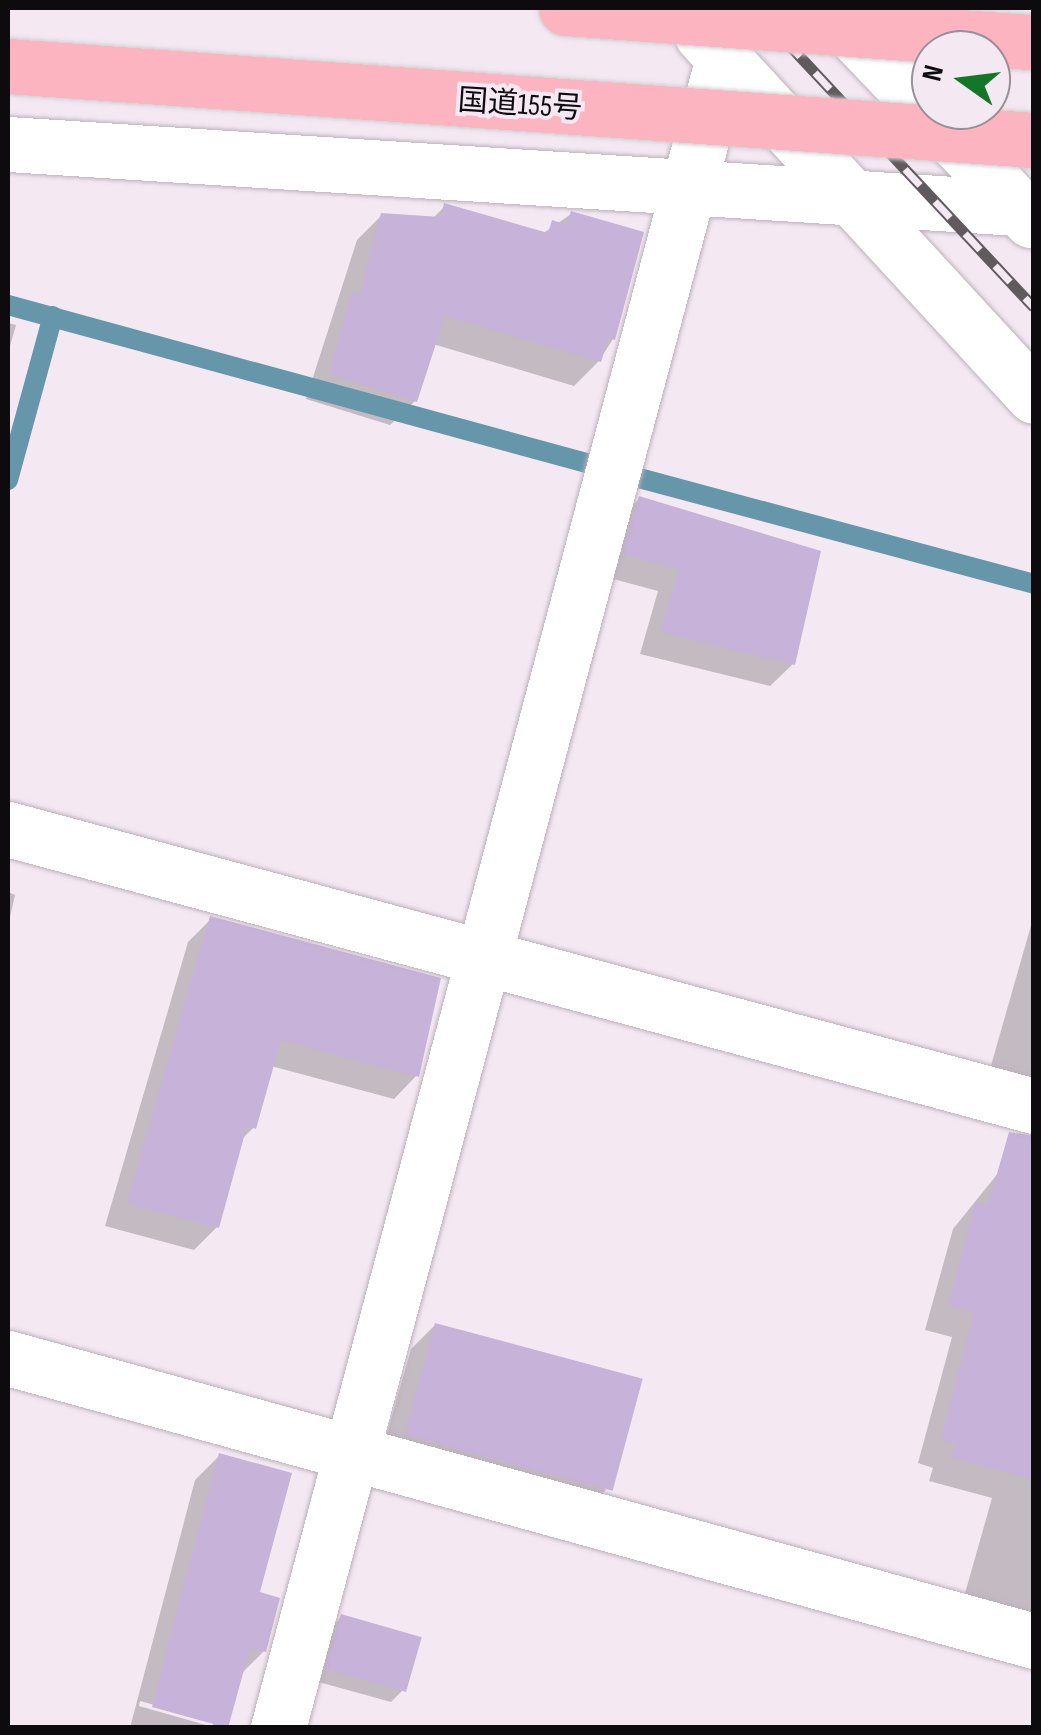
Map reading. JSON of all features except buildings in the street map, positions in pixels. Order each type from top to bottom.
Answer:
[{"type":"highway","points":[[566,8],[1034,42]]},
{"type":"highway","name":"国道155号","points":[[8,66],[1034,140]]},
{"type":"street","points":[[676,8],[1034,396]]},
{"type":"street","points":[[830,8],[1029,213]]},
{"type":"street","points":[[278,1728],[723,58]]},
{"type":"street","points":[[8,144],[689,184],[1029,213]]},
{"type":"street","points":[[8,829],[1034,1106]]},
{"type":"street","points":[[8,1358],[1034,1641]]},
{"type":"waterway","points":[[8,305],[590,464]]},
{"type":"waterway","points":[[8,480],[53,316]]},
{"type":"waterway","points":[[639,478],[1034,584]]},
{"type":"railway","points":[[755,8],[1034,307]]}]
